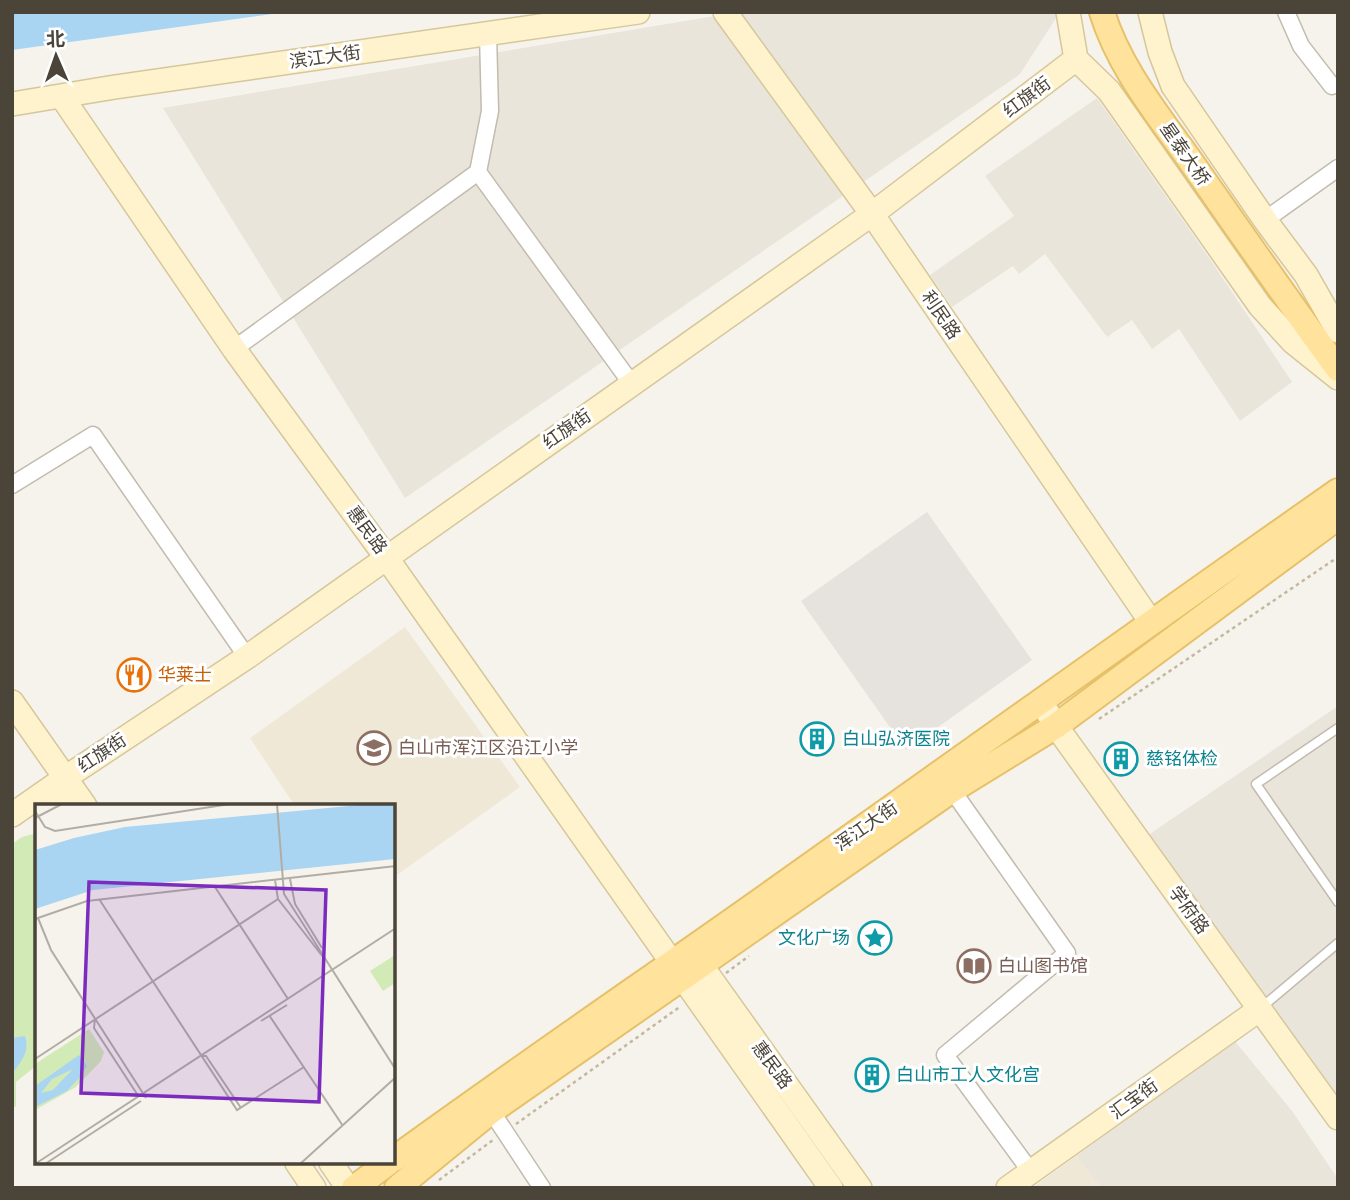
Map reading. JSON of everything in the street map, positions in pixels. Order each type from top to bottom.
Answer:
[{"type":"main road","name":"星泰大桥","points":[[1102,12],[1108,32],[1134,80],[1284,285]]},
{"type":"main road","name":"星泰大桥","points":[[1119,12],[1146,73],[1284,285]]},
{"type":"main road","points":[[1284,285],[1338,346]]},
{"type":"main road","points":[[1284,285],[1338,369]]},
{"type":"main road","name":"浑江大街","points":[[693,977],[1041,702],[1338,491]]},
{"type":"main road","name":"浑江大街","points":[[397,1188],[492,1113],[693,977],[952,790],[1062,734],[1338,516]]},
{"type":"main road","name":"浑江大街","points":[[396,1158],[492,1113]]},
{"type":"main road","points":[[354,1188],[385,1165]]},
{"type":"street","name":"滨江大街","points":[[12,104],[638,12]]},
{"type":"street","name":"利民路","points":[[725,12],[872,214],[1151,622]]},
{"type":"street","points":[[1068,12],[1076,59],[1109,91],[1260,306],[1293,342],[1338,378]]},
{"type":"street","points":[[1150,12],[1172,86],[1306,275],[1338,331]]},
{"type":"street","points":[[1286,12],[1301,47],[1332,86]]},
{"type":"street","points":[[234,348],[478,172],[490,111],[488,34]]},
{"type":"street","name":"红旗街","points":[[12,816],[247,657],[872,214],[1076,59]]},
{"type":"street","name":"惠民路","points":[[62,97],[234,348],[693,977],[860,1188]]},
{"type":"street","points":[[1265,220],[1338,168]]},
{"type":"street","points":[[478,172],[631,383]]},
{"type":"street","points":[[12,485],[93,435],[247,657]]},
{"type":"street","points":[[12,702],[84,804]]},
{"type":"street","name":"学府路","points":[[1041,702],[1338,1118]]},
{"type":"street","points":[[62,804],[65,778]]},
{"type":"street","points":[[952,790],[1068,953],[945,1055],[1031,1172]]},
{"type":"street","name":"惠民路","points":[[693,977],[831,1188]]},
{"type":"street","name":"汇宝街","points":[[1007,1188],[1260,1009]]},
{"type":"street","points":[[492,1113],[542,1188]]},
{"type":"street","points":[[298,1165],[314,1188]]},
{"type":"street","points":[[332,1165],[348,1188]]},
{"type":"lane","points":[[1338,728],[1256,784],[1334,889],[1338,902]]},
{"type":"lane","points":[[1260,1009],[1338,943]]},
{"type":"path","points":[[1062,734],[1338,557]]},
{"type":"path","points":[[439,1180],[492,1113],[693,977],[758,950]]},
{"type":"shaded area","points":[[739,12],[1058,12],[1058,15],[1020,74],[405,498],[163,108]]},
{"type":"shaded area","points":[[1097,98],[1292,382],[1240,421],[1179,329],[1152,349],[1132,320],[1107,337],[1045,254],[1019,274],[1013,266],[952,307],[930,275],[1014,216],[985,176]]},
{"type":"shaded area","points":[[927,512],[1032,660],[906,750],[801,601]]},
{"type":"shaded area","name":"白山市浑江区沿江小学","points":[[405,627],[520,787],[396,876],[396,804],[294,804],[250,738]]},
{"type":"shaded area","points":[[1338,706],[1338,1116],[1138,842]]},
{"type":"shaded area","points":[[1234,1040],[1292,1111],[1338,1179],[1338,1188],[1101,1188],[1076,1156]]},
{"type":"shaded area","points":[[1076,1156],[1101,1188],[1032,1188]]},
{"type":"green space","points":[[33,834],[35,837],[35,1067],[16,1082],[16,1106],[12,1109],[12,844]]},
{"type":"water","points":[[12,12],[286,12],[12,50]]},
{"type":"water","points":[[25,1036],[25,1052],[12,1074],[12,1038]]},
{"type":"place","name":"华莱士","points":[[134,675]]},
{"type":"place","name":"白山弘济医院","points":[[817,739]]},
{"type":"place","name":"白山市浑江区沿江小学","points":[[374,748]]},
{"type":"place","name":"慈铭体检","points":[[1121,759]]},
{"type":"place","name":"文化广场","points":[[875,938]]},
{"type":"place","name":"白山图书馆","points":[[974,966]]},
{"type":"place","name":"白山市工人文化宫","points":[[872,1075]]}]
